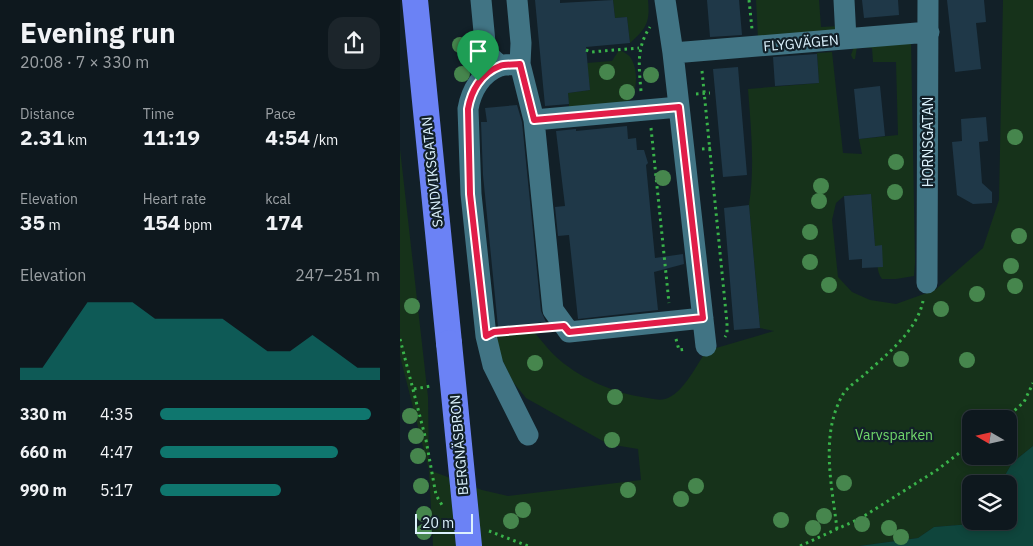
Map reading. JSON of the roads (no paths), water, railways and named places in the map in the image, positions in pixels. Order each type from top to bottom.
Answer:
[{"type":"main road","name":"SANDVIKSGATAN","points":[[415,0],[450,343]]},
{"type":"main road","name":"BERGNÄSBRON","points":[[450,343],[469,546]]},
{"type":"street","points":[[481,0],[486,53],[510,65],[534,120],[553,310],[564,326],[569,332],[703,318]]},
{"type":"street","points":[[517,0],[520,43],[510,65],[478,81],[470,96],[468,109],[470,194],[486,336],[492,365],[528,435]]},
{"type":"street","points":[[666,0],[706,346]]},
{"type":"street","points":[[844,0],[846,39]]},
{"type":"street","name":"HORNSGATAN","points":[[926,283],[928,0]]},
{"type":"street","name":"FLYGVÄGEN","points":[[673,53],[929,32]]},
{"type":"street","points":[[534,120],[679,107]]},
{"type":"park label","name":"Varvsparken","points":[[894,435]]}]
